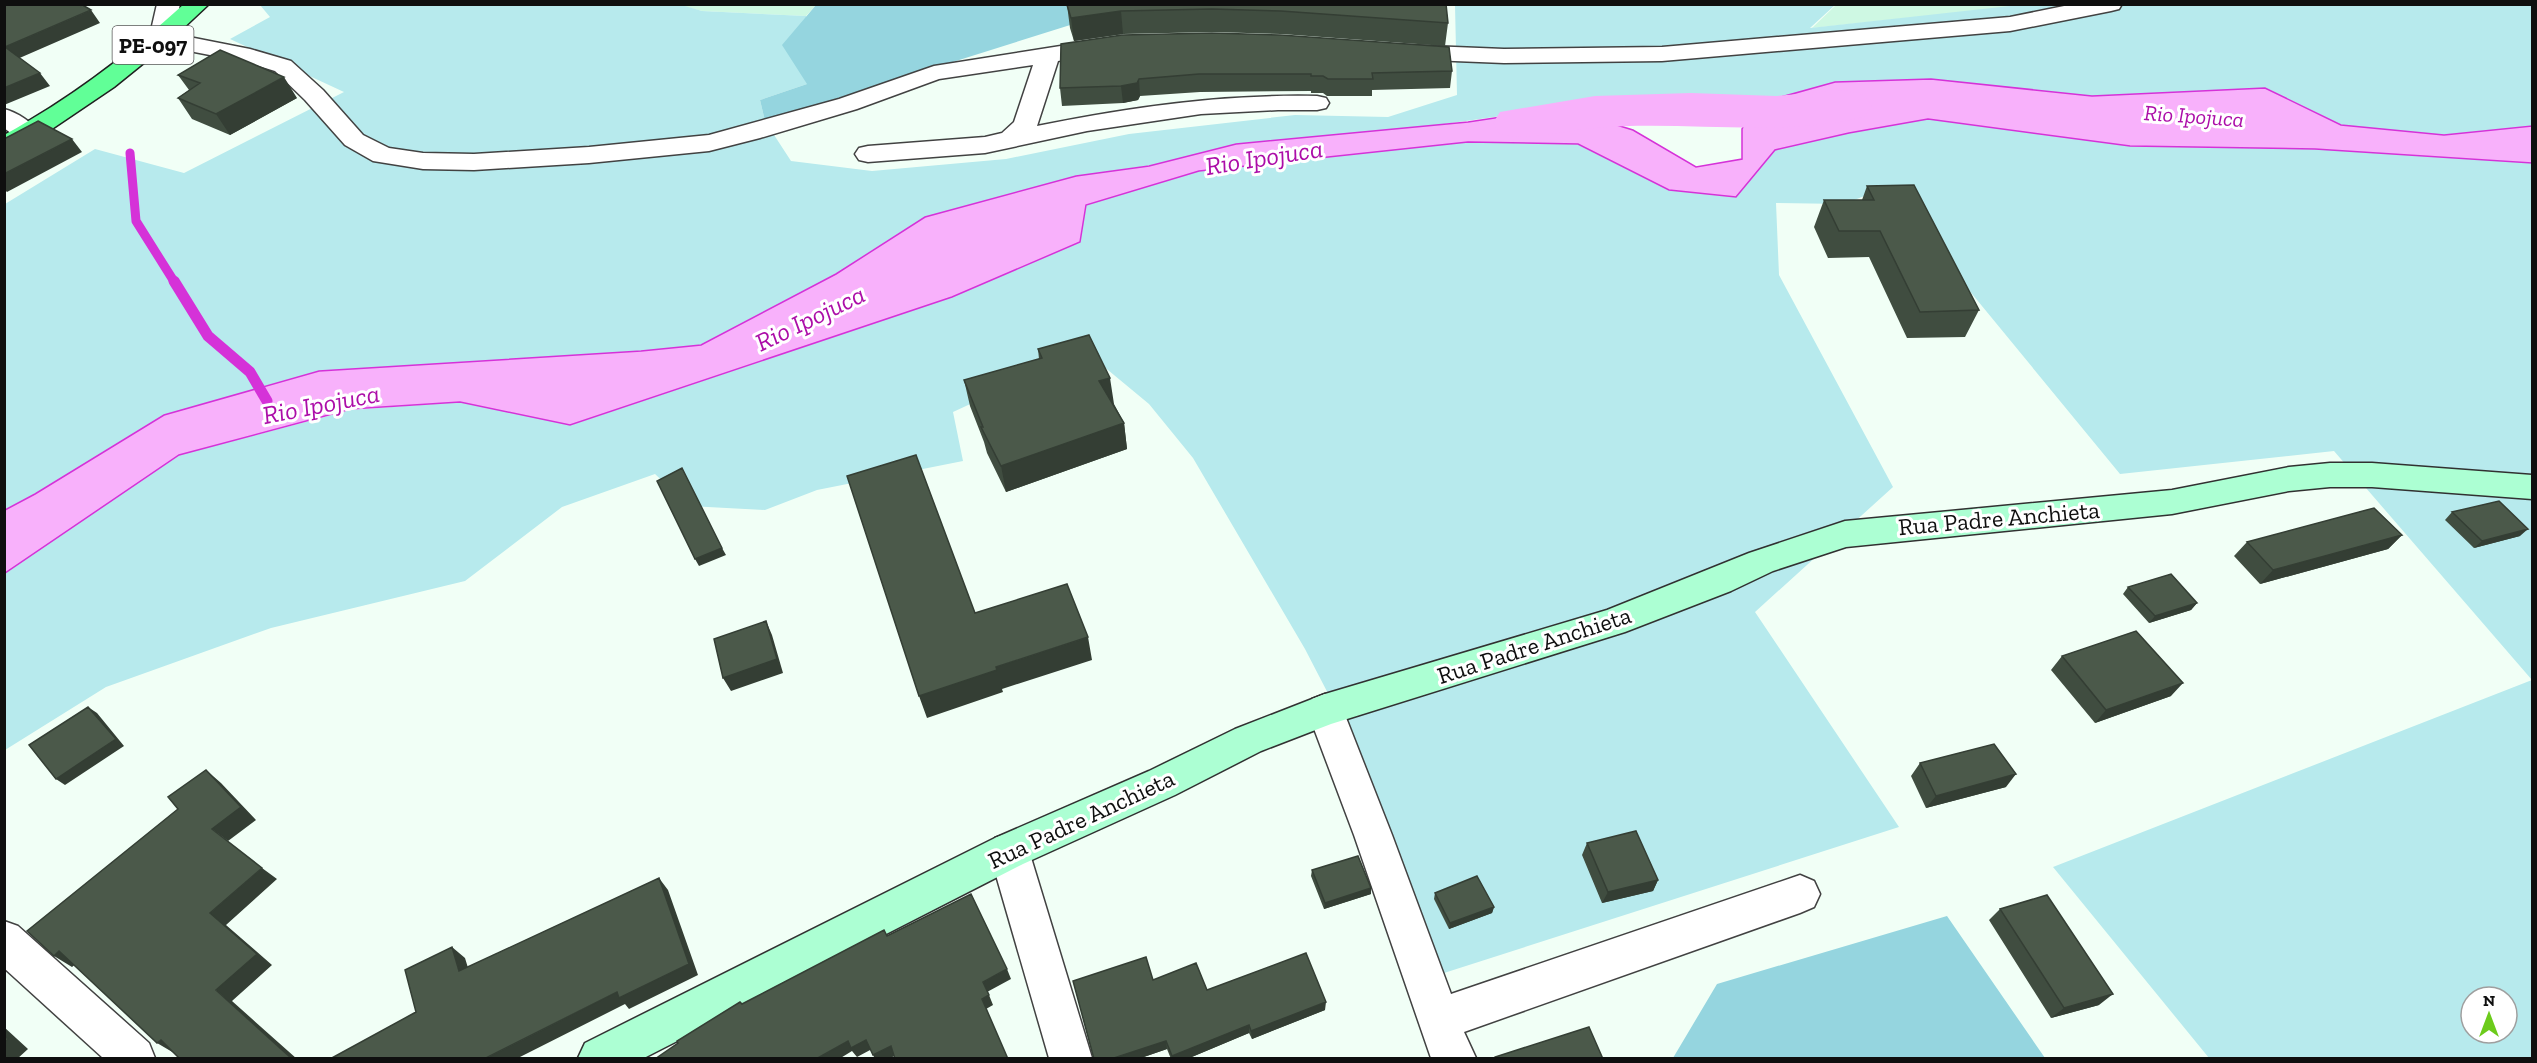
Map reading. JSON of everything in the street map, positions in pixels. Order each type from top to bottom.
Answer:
[{"type":"main road","name":"PE-097","points":[[4,146],[28,134],[107,83],[161,39],[198,4]]},
{"type":"street","points":[[169,4],[161,39],[250,56],[283,66],[354,140],[382,155],[443,162],[589,155],[709,143],[848,104],[934,73],[1123,43]]},
{"type":"street","points":[[1388,51],[1504,56],[1662,54],[2010,24],[2111,4]]},
{"type":"street","points":[[1011,139],[1026,124],[1048,54]]},
{"type":"street","points":[[868,154],[985,145],[1114,117],[1270,100],[1317,103]]},
{"type":"street","points":[[4,116],[28,134]]},
{"type":"street","name":"Rua Padre Anchieta","points":[[600,1059],[1010,851],[1162,783],[1248,740],[1325,710],[1613,622],[1771,558],[1845,534],[2172,502],[2289,479],[2330,475],[2372,475],[2532,487]]},
{"type":"street","points":[[1325,710],[1442,1046],[1800,894]]},
{"type":"street","points":[[1010,851],[1071,1059]]},
{"type":"street","points":[[4,940],[134,1059]]},
{"type":"green space","points":[[678,5],[816,5],[806,16],[702,11]]},
{"type":"green space","points":[[1836,5],[2028,5],[1812,28]]},
{"type":"shaded area","points":[[678,4],[702,11],[806,16],[807,84],[760,100],[765,121],[791,161],[872,171],[1006,159],[1129,134],[1295,115],[1388,117],[1457,95],[1455,5],[1835,5],[1810,28],[2028,4],[2532,5],[2532,126],[2444,135],[2341,125],[2265,88],[2092,96],[1930,79],[1835,82],[1756,104],[1593,103],[1076,176],[925,217],[836,274],[701,345],[641,351],[319,371],[35,494],[5,510],[5,204],[95,149],[184,173],[344,92],[230,39],[270,17],[260,5]]},
{"type":"shaded area","points":[[816,5],[1134,5],[765,121],[760,100],[807,84],[782,45]]},
{"type":"shaded area","points":[[1928,119],[2130,146],[2315,149],[2532,163],[2532,680],[2334,451],[2120,474],[1885,188],[1844,204],[1776,203],[1779,275],[1893,487],[1755,612],[1899,827],[1444,973],[1348,732],[1305,649],[1193,458],[1149,404],[1085,351],[953,412],[963,461],[817,490],[765,510],[689,506],[655,474],[562,507],[465,581],[271,628],[106,687],[5,750],[5,573],[179,455],[351,410],[460,402],[571,425],[952,297],[1080,242],[1086,205],[1199,171],[1453,142],[1578,144],[1669,190],[1736,197],[1775,150],[1849,133]]},
{"type":"shaded area","points":[[2532,680],[2532,1058],[2209,1058],[2053,867]]},
{"type":"shaded area","points":[[1947,916],[2045,1058],[1673,1058],[1717,984]]},
{"type":"water","points":[[1931,79],[2092,96],[2265,88],[2341,125],[2444,135],[2532,126],[2532,163],[2315,149],[2130,146],[1928,119],[1849,133],[1775,150],[1736,197],[1669,190],[1578,144],[1468,142],[1199,171],[1086,205],[1080,242],[952,297],[570,425],[460,402],[351,409],[179,455],[5,573],[5,510],[164,415],[319,371],[641,351],[701,345],[836,274],[925,217],[1076,176],[1149,166],[1236,144],[1468,122],[1561,108],[1633,130],[1696,167],[1742,159],[1742,129],[1756,104],[1835,82]]},
{"type":"building","points":[[10,4],[81,4],[91,10],[5,47],[40,73],[4,88],[4,6]]},
{"type":"building","points":[[1446,4],[1448,23],[1281,11],[1212,9],[1121,11],[1071,18],[1067,5]]},
{"type":"building","points":[[1212,33],[1281,35],[1449,47],[1452,71],[1372,73],[1373,79],[1328,79],[1323,76],[1311,76],[1311,74],[1199,74],[1139,79],[1137,83],[1121,86],[1060,88],[1061,44],[1122,35]]},
{"type":"building","points":[[220,50],[284,77],[216,114],[178,98],[200,83],[178,75]]},
{"type":"building","points":[[38,121],[72,139],[4,174],[4,139]]},
{"type":"building","points":[[1914,185],[1979,310],[1920,312],[1880,231],[1839,231],[1824,200],[1874,200],[1867,186]]},
{"type":"building","points":[[1089,335],[1110,378],[1099,381],[1124,423],[1001,466],[981,427],[983,427],[964,380],[1042,358],[1038,349]]},
{"type":"building","points":[[916,455],[975,613],[1067,584],[1088,637],[996,667],[997,670],[919,696],[847,476]]},
{"type":"building","points":[[682,468],[722,548],[695,559],[657,481]]},
{"type":"building","points":[[2499,501],[2528,529],[2482,541],[2452,512]]},
{"type":"building","points":[[2374,508],[2402,535],[2273,570],[2247,542]]},
{"type":"building","points":[[2171,574],[2197,603],[2155,616],[2128,587]]},
{"type":"building","points":[[766,621],[777,659],[723,678],[714,639]]},
{"type":"building","points":[[2136,631],[2183,683],[2106,710],[2062,656]]},
{"type":"building","points":[[88,707],[116,739],[56,779],[29,745]]},
{"type":"building","points":[[1994,744],[2016,774],[1936,796],[1920,763]]},
{"type":"building","points":[[206,770],[241,807],[212,829],[262,868],[210,913],[257,954],[216,990],[292,1059],[180,1059],[161,1040],[157,1043],[59,951],[54,956],[27,931],[178,809],[168,797]]},
{"type":"building","points":[[1636,831],[1658,880],[1608,892],[1587,843]]},
{"type":"building","points":[[1358,856],[1371,888],[1325,903],[1312,870]]},
{"type":"building","points":[[1477,876],[1494,907],[1450,923],[1435,893]]},
{"type":"building","points":[[659,878],[689,964],[619,998],[617,992],[484,1059],[330,1059],[416,1012],[405,970],[452,947],[459,971]]},
{"type":"building","points":[[971,894],[1007,969],[983,982],[989,995],[982,999],[1008,1059],[895,1059],[891,1046],[873,1055],[866,1040],[851,1048],[848,1041],[816,1059],[655,1059],[678,1043],[677,1041],[740,1002],[742,1004],[884,930],[887,936]]},
{"type":"building","points":[[2047,895],[2113,994],[2064,1008],[2000,909]]},
{"type":"building","points":[[1306,953],[1326,1002],[1251,1031],[1249,1025],[1172,1056],[1166,1041],[1111,1059],[1094,1059],[1073,981],[1146,957],[1153,980],[1196,963],[1207,990]]},
{"type":"building","points":[[1589,1027],[1603,1059],[1495,1059],[1495,1057]]},
{"type":"waterway","name":"Rio Ipojuca","points":[[1519,123],[1595,112],[1691,109],[1776,112],[1846,106]]},
{"type":"waterway","points":[[130,153],[136,221],[175,283]]},
{"type":"waterway","points":[[174,281],[208,336],[250,372],[267,401]]}]
